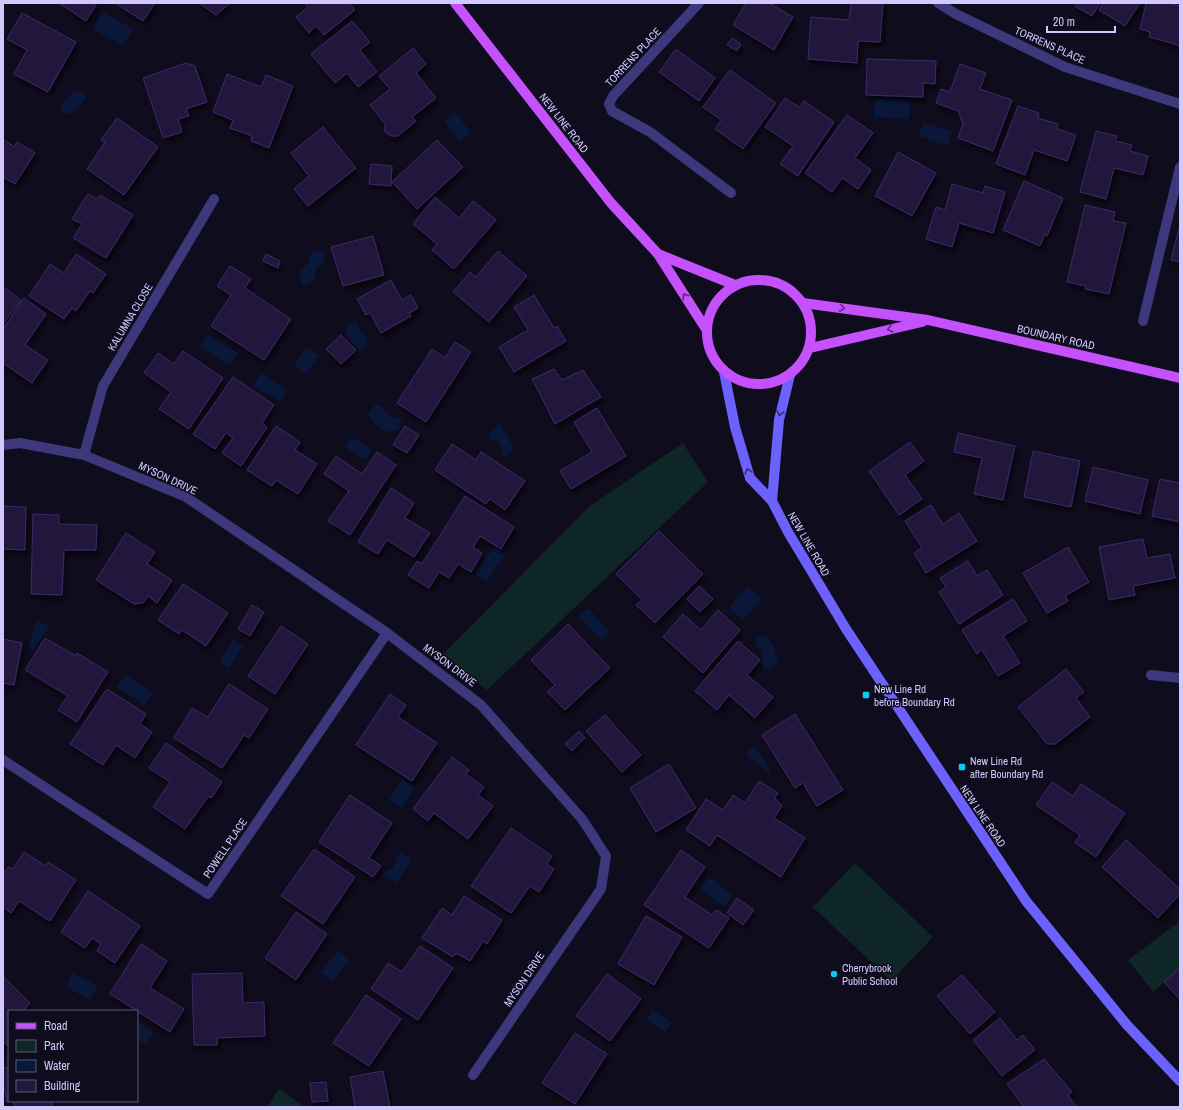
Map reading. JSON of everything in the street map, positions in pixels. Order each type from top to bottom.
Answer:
[{"type":"main road","name":"NEW LINE ROAD","points":[[455,3],[611,202],[658,254],[706,329]]},
{"type":"main road","name":"NEW LINE ROAD","points":[[658,254],[735,285]]},
{"type":"main road","points":[[753,280],[772,281],[790,289],[803,303],[810,317],[812,332],[810,348],[802,363],[790,375],[774,383],[756,385],[739,381],[724,372],[711,354],[707,344],[706,329],[710,311],[720,296],[735,285],[753,280]]},
{"type":"main road","name":"BOUNDARY ROAD","points":[[803,303],[928,320],[1180,378]]},
{"type":"main road","name":"BOUNDARY ROAD","points":[[810,348],[928,320]]},
{"type":"main road","name":"NEW LINE ROAD","points":[[724,372],[735,427],[750,478],[772,501],[788,532],[846,629],[1026,901],[1127,1025],[1180,1081]]},
{"type":"main road","points":[[772,501],[779,420],[790,375]]},
{"type":"street","name":"TORRENS PLACE","points":[[698,3],[613,96],[609,104],[612,111],[650,132],[731,193]]},
{"type":"street","name":"TORRENS PLACE","points":[[938,3],[956,14],[1065,67],[1180,104]]},
{"type":"street","points":[[1143,321],[1180,167]]},
{"type":"street","name":"KALUMNA CLOSE","points":[[84,455],[103,386],[214,199]]},
{"type":"street","name":"MYSON DRIVE","points":[[3,445],[20,442],[84,455],[186,497],[387,633],[481,705],[582,819],[606,856],[600,889],[473,1075]]},
{"type":"street","name":"POWELL PLACE","points":[[3,760],[208,894],[387,633]]},
{"type":"street","points":[[1151,675],[1180,678]]},
{"type":"green space","points":[[683,443],[708,482],[487,690],[443,654],[590,506]]},
{"type":"green space","points":[[855,863],[933,937],[891,981],[813,907]]},
{"type":"green space","points":[[1180,921],[1180,968],[1153,992],[1128,960]]},
{"type":"green space","points":[[279,1089],[305,1107],[267,1107]]},
{"type":"water","points":[[103,12],[133,29],[123,46],[93,29]]},
{"type":"water","points":[[75,91],[82,91],[87,96],[76,110],[68,114],[61,111],[60,109],[63,103]]},
{"type":"water","points":[[875,99],[910,101],[909,119],[874,117]]},
{"type":"water","points":[[455,112],[471,133],[460,141],[444,121]]},
{"type":"water","points":[[923,122],[952,131],[947,146],[919,136]]},
{"type":"water","points":[[320,250],[324,252],[324,262],[316,268],[315,277],[310,283],[303,285],[300,270],[310,262],[310,256],[313,252]]},
{"type":"water","points":[[354,322],[358,323],[360,333],[366,336],[366,347],[360,350],[346,334],[346,327]]},
{"type":"water","points":[[208,335],[238,353],[230,366],[200,347]]},
{"type":"water","points":[[306,347],[319,355],[306,374],[294,366]]},
{"type":"water","points":[[261,373],[287,389],[280,401],[253,386]]},
{"type":"water","points":[[375,405],[381,405],[390,416],[402,419],[399,429],[389,432],[377,426],[368,414]]},
{"type":"water","points":[[499,424],[514,447],[505,459],[497,441],[490,440],[489,435]]},
{"type":"water","points":[[351,437],[372,449],[366,460],[345,448]]},
{"type":"water","points":[[495,546],[506,554],[486,582],[475,574]]},
{"type":"water","points":[[747,586],[762,598],[743,620],[729,608]]},
{"type":"water","points":[[588,608],[610,632],[601,640],[578,616]]},
{"type":"water","points":[[36,620],[50,626],[33,649],[31,649],[29,647]]},
{"type":"water","points":[[766,635],[773,646],[777,659],[777,664],[767,669],[762,667],[762,651],[755,644],[758,637]]},
{"type":"water","points":[[233,640],[243,646],[229,668],[219,662]]},
{"type":"water","points":[[125,675],[153,693],[145,705],[117,687]]},
{"type":"water","points":[[754,745],[770,770],[769,773],[746,755]]},
{"type":"water","points":[[402,779],[415,787],[402,808],[389,800]]},
{"type":"water","points":[[402,853],[412,860],[396,884],[385,876],[385,871],[393,868],[398,854]]},
{"type":"water","points":[[709,877],[733,895],[724,907],[700,889]]},
{"type":"water","points":[[338,950],[350,960],[333,981],[321,972]]},
{"type":"water","points":[[73,973],[98,986],[90,1000],[66,987]]},
{"type":"water","points":[[653,1010],[672,1022],[665,1032],[646,1020]]},
{"type":"water","points":[[138,1023],[154,1032],[146,1045],[138,1041]]},
{"type":"building","points":[[59,3],[97,3],[86,21]]},
{"type":"building","points":[[115,3],[155,3],[143,21]]},
{"type":"building","points":[[199,3],[230,3],[216,15]]},
{"type":"building","points":[[304,3],[349,3],[355,10],[324,35],[316,26],[309,33],[296,17],[308,7]]},
{"type":"building","points":[[746,3],[769,3],[793,17],[774,50],[733,25]]},
{"type":"building","points":[[851,3],[883,3],[880,42],[858,41],[857,63],[808,59],[811,17],[849,20]]},
{"type":"building","points":[[1077,3],[1100,3],[1092,16],[1075,6]]},
{"type":"building","points":[[1103,3],[1140,3],[1125,26],[1099,10]]},
{"type":"building","points":[[1167,3],[1180,6],[1180,48],[1178,45],[1149,37],[1150,32],[1140,29],[1146,4]]},
{"type":"building","points":[[22,13],[76,42],[48,92],[14,74],[27,50],[7,39]]},
{"type":"building","points":[[352,21],[370,42],[360,50],[377,72],[358,87],[347,73],[335,83],[311,54]]},
{"type":"building","points":[[732,38],[741,44],[737,51],[727,45]]},
{"type":"building","points":[[413,48],[426,64],[416,73],[436,98],[412,117],[416,121],[398,136],[391,136],[385,132],[385,124],[370,105],[390,89],[379,76]]},
{"type":"building","points":[[676,49],[715,78],[699,101],[659,72]]},
{"type":"building","points":[[867,59],[936,61],[935,84],[923,83],[923,97],[866,95]]},
{"type":"building","points":[[186,63],[195,66],[207,102],[186,109],[189,116],[178,119],[182,132],[163,138],[143,78]]},
{"type":"building","points":[[960,64],[986,73],[980,89],[1012,100],[993,151],[958,138],[963,124],[958,111],[936,103],[941,89],[950,92]]},
{"type":"building","points":[[730,70],[776,103],[743,149],[715,129],[721,120],[703,107]]},
{"type":"building","points":[[227,74],[261,87],[266,75],[293,86],[269,148],[251,141],[252,136],[230,128],[233,120],[213,112]]},
{"type":"building","points":[[785,98],[799,107],[804,101],[834,122],[798,176],[780,164],[793,146],[765,127]]},
{"type":"building","points":[[1018,106],[1039,113],[1038,118],[1058,124],[1057,129],[1076,135],[1067,161],[1034,150],[1025,175],[996,164]]},
{"type":"building","points":[[847,115],[873,133],[855,158],[871,170],[858,189],[842,178],[832,192],[805,173]]},
{"type":"building","points":[[117,118],[158,147],[124,195],[87,169],[105,142],[101,140]]},
{"type":"building","points":[[323,127],[356,168],[308,206],[294,189],[309,176],[291,153]]},
{"type":"building","points":[[1096,131],[1117,136],[1115,141],[1132,145],[1130,151],[1148,156],[1143,175],[1114,168],[1106,199],[1080,192]]},
{"type":"building","points":[[3,139],[14,147],[17,142],[35,153],[15,184],[3,177]]},
{"type":"building","points":[[437,140],[463,167],[417,209],[392,182]]},
{"type":"building","points":[[898,152],[936,173],[912,216],[875,196]]},
{"type":"building","points":[[371,164],[392,166],[391,186],[369,184]]},
{"type":"building","points":[[1024,181],[1063,198],[1047,236],[1045,234],[1040,246],[1003,230]]},
{"type":"building","points":[[952,184],[983,193],[985,186],[1005,192],[993,233],[959,223],[952,247],[926,239],[936,207],[945,210]]},
{"type":"building","points":[[88,194],[97,199],[100,195],[133,215],[106,258],[73,238],[82,224],[72,219]]},
{"type":"building","points":[[435,197],[459,218],[473,201],[496,220],[454,269],[432,250],[437,244],[413,224]]},
{"type":"building","points":[[1085,205],[1115,212],[1113,221],[1126,223],[1109,294],[1085,289],[1086,286],[1067,282]]},
{"type":"building","points":[[1180,225],[1180,262],[1171,260]]},
{"type":"building","points":[[373,236],[384,275],[343,286],[331,247]]},
{"type":"building","points":[[498,251],[527,276],[489,322],[453,292],[470,272],[476,277]]},
{"type":"building","points":[[76,254],[106,274],[93,293],[90,291],[76,311],[72,308],[64,319],[29,296],[50,264],[64,273]]},
{"type":"building","points":[[266,254],[280,261],[278,268],[263,261]]},
{"type":"building","points":[[230,266],[251,279],[245,288],[291,319],[264,360],[211,326],[231,295],[217,286]]},
{"type":"building","points":[[391,280],[402,300],[411,295],[418,308],[409,313],[411,316],[381,333],[370,313],[366,315],[357,299]]},
{"type":"building","points":[[3,287],[21,300],[3,324]]},
{"type":"building","points":[[534,295],[554,328],[557,326],[566,341],[514,372],[499,347],[528,330],[514,307]]},
{"type":"building","points":[[24,298],[46,314],[25,345],[48,360],[32,383],[3,363],[3,329]]},
{"type":"building","points":[[341,335],[356,350],[341,364],[326,349]]},
{"type":"building","points":[[455,342],[471,352],[426,422],[397,403],[432,349],[445,358]]},
{"type":"building","points":[[183,351],[223,378],[189,429],[159,409],[171,392],[144,373],[158,353],[174,364]]},
{"type":"building","points":[[554,369],[562,380],[583,370],[601,397],[555,424],[532,379]]},
{"type":"building","points":[[233,377],[274,405],[262,423],[267,427],[241,466],[222,453],[233,438],[226,433],[215,449],[193,434]]},
{"type":"building","points":[[597,408],[626,456],[571,489],[560,471],[592,452],[574,422]]},
{"type":"building","points":[[276,426],[300,442],[295,450],[317,464],[298,494],[276,480],[272,486],[247,470]]},
{"type":"building","points":[[405,426],[419,435],[407,453],[393,445]]},
{"type":"building","points":[[958,433],[1015,446],[1003,500],[974,494],[982,458],[954,452]]},
{"type":"building","points":[[910,442],[924,461],[905,475],[922,499],[899,515],[869,471]]},
{"type":"building","points":[[452,444],[476,460],[481,452],[525,481],[505,510],[490,499],[486,504],[435,470]]},
{"type":"building","points":[[1033,451],[1080,461],[1071,507],[1024,497]]},
{"type":"building","points":[[377,452],[396,465],[350,535],[328,521],[349,491],[324,474],[336,456],[362,474]]},
{"type":"building","points":[[1093,467],[1148,480],[1140,514],[1085,501]]},
{"type":"building","points":[[1160,479],[1180,483],[1180,522],[1152,516]]},
{"type":"building","points":[[391,488],[414,503],[405,518],[430,533],[414,557],[387,540],[378,554],[358,542]]},
{"type":"building","points":[[465,496],[514,527],[501,549],[480,536],[473,547],[482,553],[471,572],[458,564],[449,578],[439,572],[429,588],[408,575],[417,561],[422,564]]},
{"type":"building","points":[[931,505],[943,524],[959,513],[977,541],[926,573],[914,553],[922,548],[905,521]]},
{"type":"building","points":[[3,506],[26,507],[25,550],[3,549]]},
{"type":"building","points":[[33,514],[59,515],[59,524],[97,525],[96,550],[64,550],[62,595],[31,594]]},
{"type":"building","points":[[659,531],[703,574],[655,623],[636,605],[642,600],[616,574]]},
{"type":"building","points":[[126,533],[155,552],[147,564],[172,580],[157,603],[148,596],[143,603],[134,604],[96,580]]},
{"type":"building","points":[[1143,539],[1147,558],[1170,554],[1175,578],[1133,586],[1135,595],[1109,600],[1099,547]]},
{"type":"building","points":[[1068,547],[1089,582],[1065,596],[1068,601],[1047,613],[1023,573]]},
{"type":"building","points":[[968,561],[977,576],[987,570],[1003,595],[959,624],[939,592],[946,587],[940,578]]},
{"type":"building","points":[[183,584],[228,613],[206,646],[182,630],[179,634],[158,620]]},
{"type":"building","points":[[699,586],[713,599],[700,612],[687,599]]},
{"type":"building","points":[[1013,599],[1027,621],[1003,636],[1020,663],[998,676],[982,650],[977,654],[962,630]]},
{"type":"building","points":[[252,605],[264,612],[250,636],[238,629]]},
{"type":"building","points":[[718,610],[740,630],[703,673],[663,637],[683,614],[701,630]]},
{"type":"building","points":[[568,624],[610,668],[565,710],[547,692],[555,685],[531,660]]},
{"type":"building","points":[[281,626],[308,644],[275,694],[248,676]]},
{"type":"building","points":[[45,638],[76,656],[77,653],[108,672],[77,722],[58,710],[68,696],[25,670]]},
{"type":"building","points":[[3,639],[22,643],[14,685],[3,683]]},
{"type":"building","points":[[738,641],[760,660],[747,675],[773,697],[755,718],[729,695],[717,710],[695,691]]},
{"type":"building","points":[[1066,669],[1084,692],[1076,698],[1090,717],[1055,744],[1047,744],[1018,707]]},
{"type":"building","points":[[229,684],[268,709],[249,738],[244,735],[222,768],[174,738],[192,708],[208,717]]},
{"type":"building","points":[[107,689],[146,714],[140,724],[152,732],[135,758],[116,745],[103,765],[70,744]]},
{"type":"building","points":[[390,694],[406,705],[398,717],[437,743],[412,781],[356,745]]},
{"type":"building","points":[[795,714],[843,790],[817,806],[803,783],[795,788],[762,735]]},
{"type":"building","points":[[605,715],[641,755],[622,772],[586,731]]},
{"type":"building","points":[[579,731],[585,738],[572,751],[565,744]]},
{"type":"building","points":[[166,743],[222,782],[212,797],[208,797],[185,829],[153,807],[170,782],[149,768]]},
{"type":"building","points":[[452,757],[469,770],[466,774],[484,787],[478,795],[493,806],[468,839],[434,813],[428,821],[413,809]]},
{"type":"building","points":[[669,764],[696,808],[656,832],[630,788]]},
{"type":"building","points":[[759,781],[778,793],[775,798],[782,806],[774,818],[805,838],[781,877],[717,835],[710,846],[686,830],[706,799],[723,810],[733,795],[745,803]]},
{"type":"building","points":[[1052,782],[1073,796],[1081,784],[1125,813],[1096,857],[1075,843],[1080,835],[1036,805]]},
{"type":"building","points":[[350,795],[392,823],[369,858],[381,866],[373,877],[319,842]]},
{"type":"building","points":[[511,828],[552,856],[547,864],[554,869],[539,892],[530,886],[511,913],[471,886]]},
{"type":"building","points":[[1126,840],[1180,889],[1180,894],[1158,918],[1102,867]]},
{"type":"building","points":[[314,849],[355,877],[323,924],[281,896]]},
{"type":"building","points":[[681,850],[705,867],[685,897],[712,915],[716,910],[729,918],[709,948],[644,905]]},
{"type":"building","points":[[24,852],[46,866],[48,862],[76,880],[50,921],[19,901],[11,913],[3,907],[3,875],[8,867],[13,869]]},
{"type":"building","points":[[88,891],[140,926],[115,963],[97,951],[101,944],[92,938],[85,948],[61,932]]},
{"type":"building","points":[[464,896],[502,920],[487,944],[483,941],[470,961],[456,953],[453,957],[422,938],[442,908],[452,915]]},
{"type":"building","points":[[737,898],[754,910],[743,925],[727,913]]},
{"type":"building","points":[[296,912],[327,934],[296,980],[265,958]]},
{"type":"building","points":[[646,916],[682,937],[654,985],[618,964]]},
{"type":"building","points":[[141,944],[167,961],[150,988],[184,1009],[170,1032],[138,1012],[138,1010],[135,1010],[110,994]]},
{"type":"building","points":[[420,946],[453,968],[418,1020],[371,989],[388,963],[402,972]]},
{"type":"building","points":[[1180,968],[1180,1000],[1164,982]]},
{"type":"building","points":[[242,973],[243,1003],[264,1002],[265,1036],[217,1038],[217,1045],[194,1045],[192,974]]},
{"type":"building","points":[[607,974],[641,999],[610,1041],[576,1016]]},
{"type":"building","points":[[962,975],[995,1012],[970,1034],[937,996]]},
{"type":"building","points":[[3,976],[30,1003],[24,1010],[8,1010],[8,1046],[3,1041]]},
{"type":"building","points":[[366,995],[401,1019],[369,1066],[333,1043]]},
{"type":"building","points":[[1000,1018],[1017,1040],[1023,1035],[1035,1050],[1002,1076],[973,1040]]},
{"type":"building","points":[[575,1033],[607,1054],[575,1104],[542,1083]]},
{"type":"building","points":[[1044,1059],[1072,1092],[1068,1095],[1077,1107],[1024,1107],[1007,1084]]},
{"type":"building","points":[[8,1067],[7,1102],[5,1090],[3,1090],[3,1068]]},
{"type":"building","points":[[383,1071],[390,1107],[355,1107],[350,1077]]},
{"type":"building","points":[[326,1082],[328,1101],[312,1102],[310,1083]]},
{"type":"building","points":[[13,1102],[52,1102],[52,1107],[15,1107]]},
{"type":"place","name":"New Line Rd before Boundary Rd","points":[[866,695]]},
{"type":"place","name":"New Line Rd after Boundary Rd","points":[[962,767]]},
{"type":"place","name":"Cherrybrook Public School","points":[[834,974]]}]
